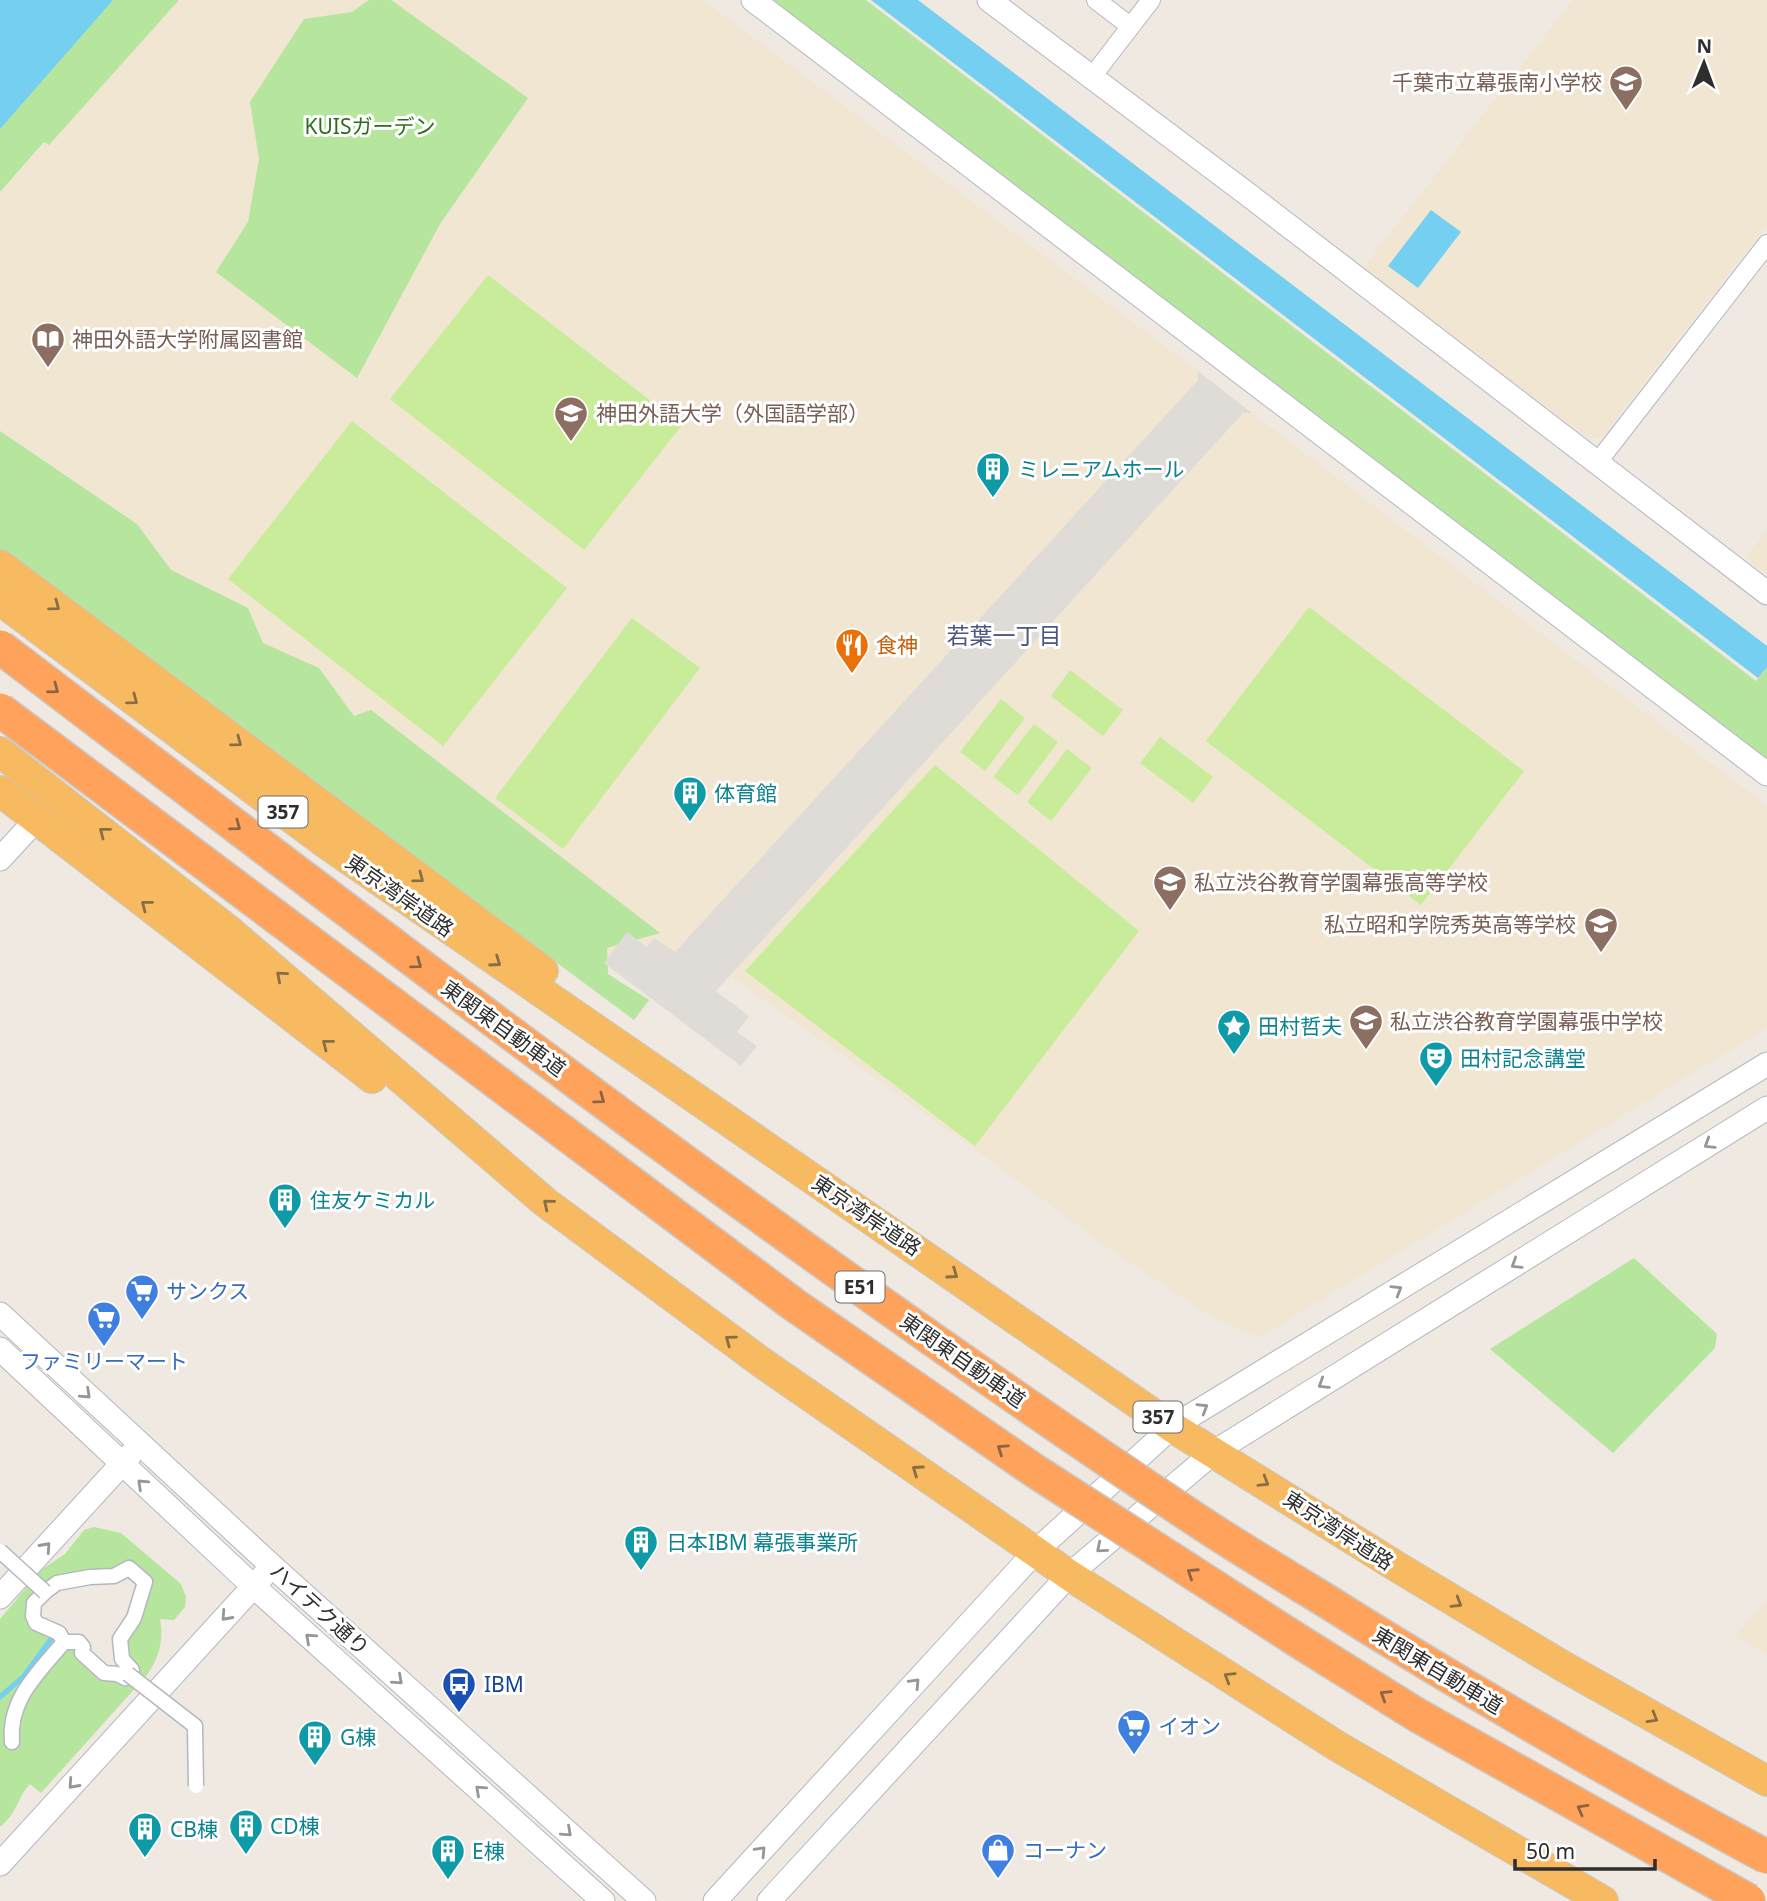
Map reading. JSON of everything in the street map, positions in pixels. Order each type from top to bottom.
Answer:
[{"type":"highway","points":[[0,565],[915,1247]]},
{"type":"highway","name":"東京湾岸道路","points":[[0,600],[324,842],[572,1015],[915,1247],[1172,1427],[1561,1665],[1767,1781]]},
{"type":"highway","name":"東関東自動車道","points":[[0,647],[407,956],[671,1151],[914,1326],[1195,1520],[1499,1707],[1767,1857]]},
{"type":"highway","name":"E51","points":[[0,710],[793,1304],[928,1399],[1181,1566],[1416,1715],[1749,1901]]},
{"type":"highway","points":[[0,752],[227,929],[555,1209],[750,1354],[1069,1575],[1337,1746],[1603,1901]]},
{"type":"highway","points":[[3,798],[36,820],[438,1128],[503,1166]]},
{"type":"street","points":[[753,0],[1767,774]]},
{"type":"street","points":[[989,0],[1767,593]]},
{"type":"street","points":[[1096,0],[1130,26]]},
{"type":"street","points":[[1091,78],[1151,0]]},
{"type":"street","points":[[1597,463],[1767,244]]},
{"type":"street","points":[[0,859],[36,820]]},
{"type":"street","points":[[715,1901],[1036,1551],[1172,1427],[1767,1064]]},
{"type":"street","points":[[769,1901],[1069,1575],[1214,1452],[1767,1108]]},
{"type":"street","name":"ハイテク通り","points":[[0,1314],[272,1566],[644,1901]]},
{"type":"street","name":"ハイテク通り","points":[[0,1349],[253,1587],[603,1901]]},
{"type":"street","points":[[0,1597],[140,1444]]},
{"type":"street","points":[[0,1551],[45,1592]]},
{"type":"street","points":[[0,1864],[272,1566]]},
{"type":"street","points":[[12,1742],[12,1721],[24,1689],[64,1642],[79,1642],[83,1647],[82,1653],[104,1673],[125,1678],[132,1670],[122,1659],[120,1639],[134,1618],[145,1582],[129,1568],[114,1576],[57,1583],[34,1603],[33,1616],[36,1623],[59,1633],[64,1642]]},
{"type":"street","points":[[128,1674],[195,1726],[196,1786]]},
{"type":"shaded area","name":"神田外語大学（外国語学部）","points":[[171,0],[703,0],[1198,371],[1198,380],[675,953],[654,939],[647,947],[604,963],[0,505],[0,193]]},
{"type":"shaded area","name":"千葉市立幕張南小学校","points":[[1573,0],[1767,0],[1767,225],[1601,438],[1588,438],[1363,268]]},
{"type":"shaded area","points":[[1198,371],[1252,413],[1243,413],[716,991],[749,1016],[737,1032],[757,1046],[741,1066],[604,963],[627,932],[647,947],[654,938],[675,952],[1198,380]]},
{"type":"shaded area","points":[[1243,413],[1252,413],[1767,806],[1767,1028],[1260,1337],[1220,1322],[1107,1247],[965,1142],[730,976]]},
{"type":"shaded area","points":[[1767,530],[1767,575],[1745,558]]},
{"type":"shaded area","points":[[1767,1600],[1767,1654],[1735,1636]]},
{"type":"green space","points":[[0,0],[179,0],[49,145],[44,142],[0,192]]},
{"type":"green space","name":"KUISガーデン","points":[[369,0],[391,0],[528,98],[440,224],[357,378],[216,272],[248,222],[259,159],[250,102],[304,19],[352,12]]},
{"type":"green space","points":[[768,0],[866,0],[1756,681],[1767,667],[1767,764]]},
{"type":"green space","points":[[488,275],[682,425],[584,550],[390,399]]},
{"type":"green space","points":[[352,421],[567,588],[443,746],[228,579]]},
{"type":"green space","points":[[0,431],[137,524],[171,570],[248,608],[263,643],[319,668],[354,716],[371,710],[660,933],[607,948],[608,974],[649,1000],[634,1020],[0,549]]},
{"type":"green space","points":[[1309,607],[1524,771],[1421,905],[1206,741]]},
{"type":"green space","points":[[632,618],[700,668],[563,849],[495,798]]},
{"type":"green space","points":[[1070,670],[1123,710],[1103,736],[1051,696]]},
{"type":"green space","points":[[1001,699],[1025,718],[985,771],[960,752]]},
{"type":"green space","points":[[1034,724],[1058,742],[1018,795],[993,777]]},
{"type":"green space","points":[[1160,737],[1213,777],[1193,803],[1140,763]]},
{"type":"green space","points":[[1067,749],[1092,768],[1051,821],[1027,802]]},
{"type":"green space","points":[[935,765],[1139,931],[975,1146],[745,971]]},
{"type":"green space","points":[[1634,1258],[1717,1334],[1715,1348],[1613,1453],[1490,1349]]},
{"type":"green space","points":[[94,1527],[121,1533],[181,1584],[186,1597],[185,1607],[174,1620],[160,1619],[159,1649],[146,1676],[41,1793],[30,1784],[11,1816],[0,1827],[0,1619],[41,1570],[65,1554],[84,1530]],"holes":[[[129,1568],[144,1582],[122,1659],[124,1678],[82,1653],[79,1642],[33,1616],[34,1603],[76,1580]]]},
{"type":"water","points":[[0,0],[113,0],[0,129]]},
{"type":"water","points":[[871,0],[918,0],[1767,646],[1767,667],[1758,678]]},
{"type":"water","points":[[1431,210],[1461,232],[1418,288],[1388,266]]},
{"type":"waterway","points":[[0,1697],[23,1677],[54,1635]]},
{"type":"place","name":"千葉市立幕張南小学校","points":[[1626,112]]},
{"type":"place","name":"神田外語大学附属図書館","points":[[48,369]]},
{"type":"place","name":"神田外語大学（外国語学部）","points":[[571,443]]},
{"type":"place","name":"ミレニアムホール","points":[[993,499]]},
{"type":"place","name":"食神","points":[[852,675]]},
{"type":"place","name":"体育館","points":[[690,823]]},
{"type":"place","name":"私立渋谷教育学園幕張高等学校","points":[[1170,912]]},
{"type":"place","name":"私立昭和学院秀英高等学校","points":[[1601,954]]},
{"type":"place","name":"私立渋谷教育学園幕張中学校","points":[[1366,1051]]},
{"type":"place","name":"田村哲夫","points":[[1234,1056]]},
{"type":"place","name":"田村記念講堂","points":[[1436,1088]]},
{"type":"place","name":"住友ケミカル","points":[[285,1230]]},
{"type":"place","name":"サンクス","points":[[142,1321]]},
{"type":"place","name":"ファミリーマート","points":[[104,1348]]},
{"type":"place","name":"日本IBM 幕張事業所","points":[[641,1572]]},
{"type":"place","name":"IBM","points":[[459,1714]]},
{"type":"place","name":"イオン","points":[[1134,1756]]},
{"type":"place","name":"G棟","points":[[315,1767]]},
{"type":"place","name":"CD棟","points":[[246,1856]]},
{"type":"place","name":"CB棟","points":[[145,1859]]},
{"type":"place","name":"コーナン","points":[[998,1880]]},
{"type":"place","name":"E棟","points":[[448,1881]]},
{"type":"district","name":"若葉一丁目","points":[[1004,635]]}]
